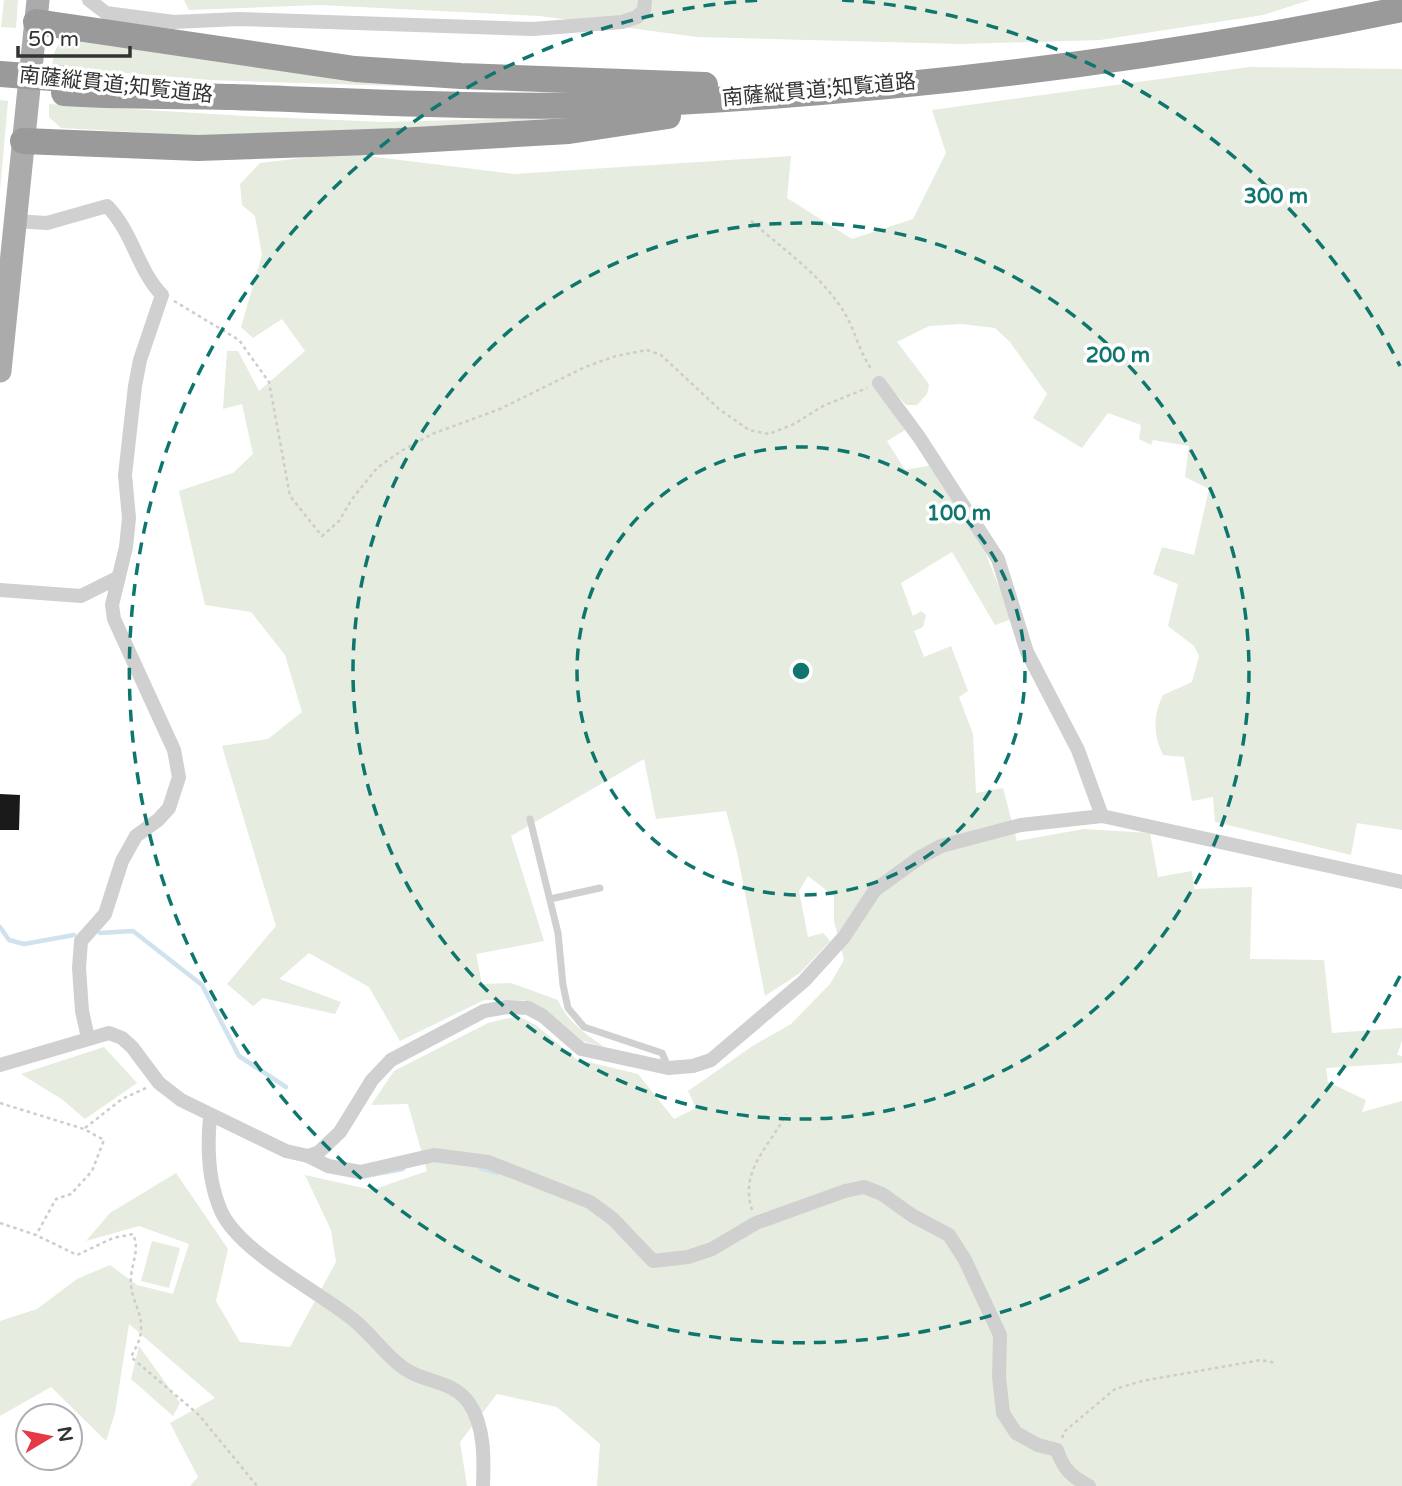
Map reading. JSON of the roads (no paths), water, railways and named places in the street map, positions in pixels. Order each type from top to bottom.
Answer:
[{"type":"highway","name":"南薩縦貫道;知覧道路","points":[[0,82],[231,97],[428,105],[657,103],[843,90],[1090,63],[1310,28],[1402,9]]},
{"type":"highway","points":[[37,11],[355,69],[461,76],[843,90]]},
{"type":"highway","points":[[23,141],[198,148],[569,131],[843,90]]},
{"type":"main road","points":[[0,371],[37,11]]},
{"type":"street","points":[[89,0],[106,13],[174,22],[238,19],[533,29],[622,22],[637,17],[643,10],[645,0]]},
{"type":"street","points":[[15,221],[47,223],[107,206],[119,218],[148,276],[162,295],[140,360],[135,386],[125,475],[129,518],[126,547],[112,605],[114,619],[174,750],[179,777],[169,808],[136,836],[122,861],[105,914],[81,941],[81,1000],[88,1038]]},
{"type":"street","points":[[879,383],[919,438],[998,559],[1027,652],[1078,750],[1102,816]]},
{"type":"street","points":[[0,590],[82,596],[117,578]]},
{"type":"street","points":[[308,1156],[319,1152],[340,1132],[372,1080],[391,1060],[484,1011],[507,1007],[528,1008],[543,1016],[581,1049],[668,1068],[693,1066],[711,1060],[804,981],[844,937],[874,890],[941,846],[1021,825],[1102,816],[1402,882]]},
{"type":"street","points":[[0,1065],[109,1033],[132,1046],[159,1083],[181,1101],[286,1151],[308,1156],[328,1166],[359,1172],[434,1155],[488,1162],[590,1202],[613,1219],[653,1261],[688,1257],[712,1249],[755,1223],[845,1191],[864,1187],[882,1194],[913,1216],[949,1235],[965,1260],[1000,1335],[999,1377],[1003,1413],[1016,1433],[1038,1445],[1057,1450],[1062,1466],[1076,1479],[1089,1486]]},
{"type":"street","points":[[210,1117],[208,1143],[212,1181],[222,1212],[242,1238],[355,1321],[402,1366],[452,1386],[469,1403],[478,1420],[484,1456],[484,1486]]},
{"type":"lane","points":[[530,819],[558,933],[568,1008],[584,1027],[662,1053],[668,1068]]},
{"type":"lane","points":[[550,899],[600,888]]},
{"type":"waterway","points":[[0,927],[9,940],[24,944],[74,935]]},
{"type":"waterway","points":[[100,933],[133,931],[202,985],[239,1056],[286,1087]]},
{"type":"waterway","points":[[480,1168],[498,1173]]},
{"type":"waterway","points":[[360,1177],[403,1169]]}]
